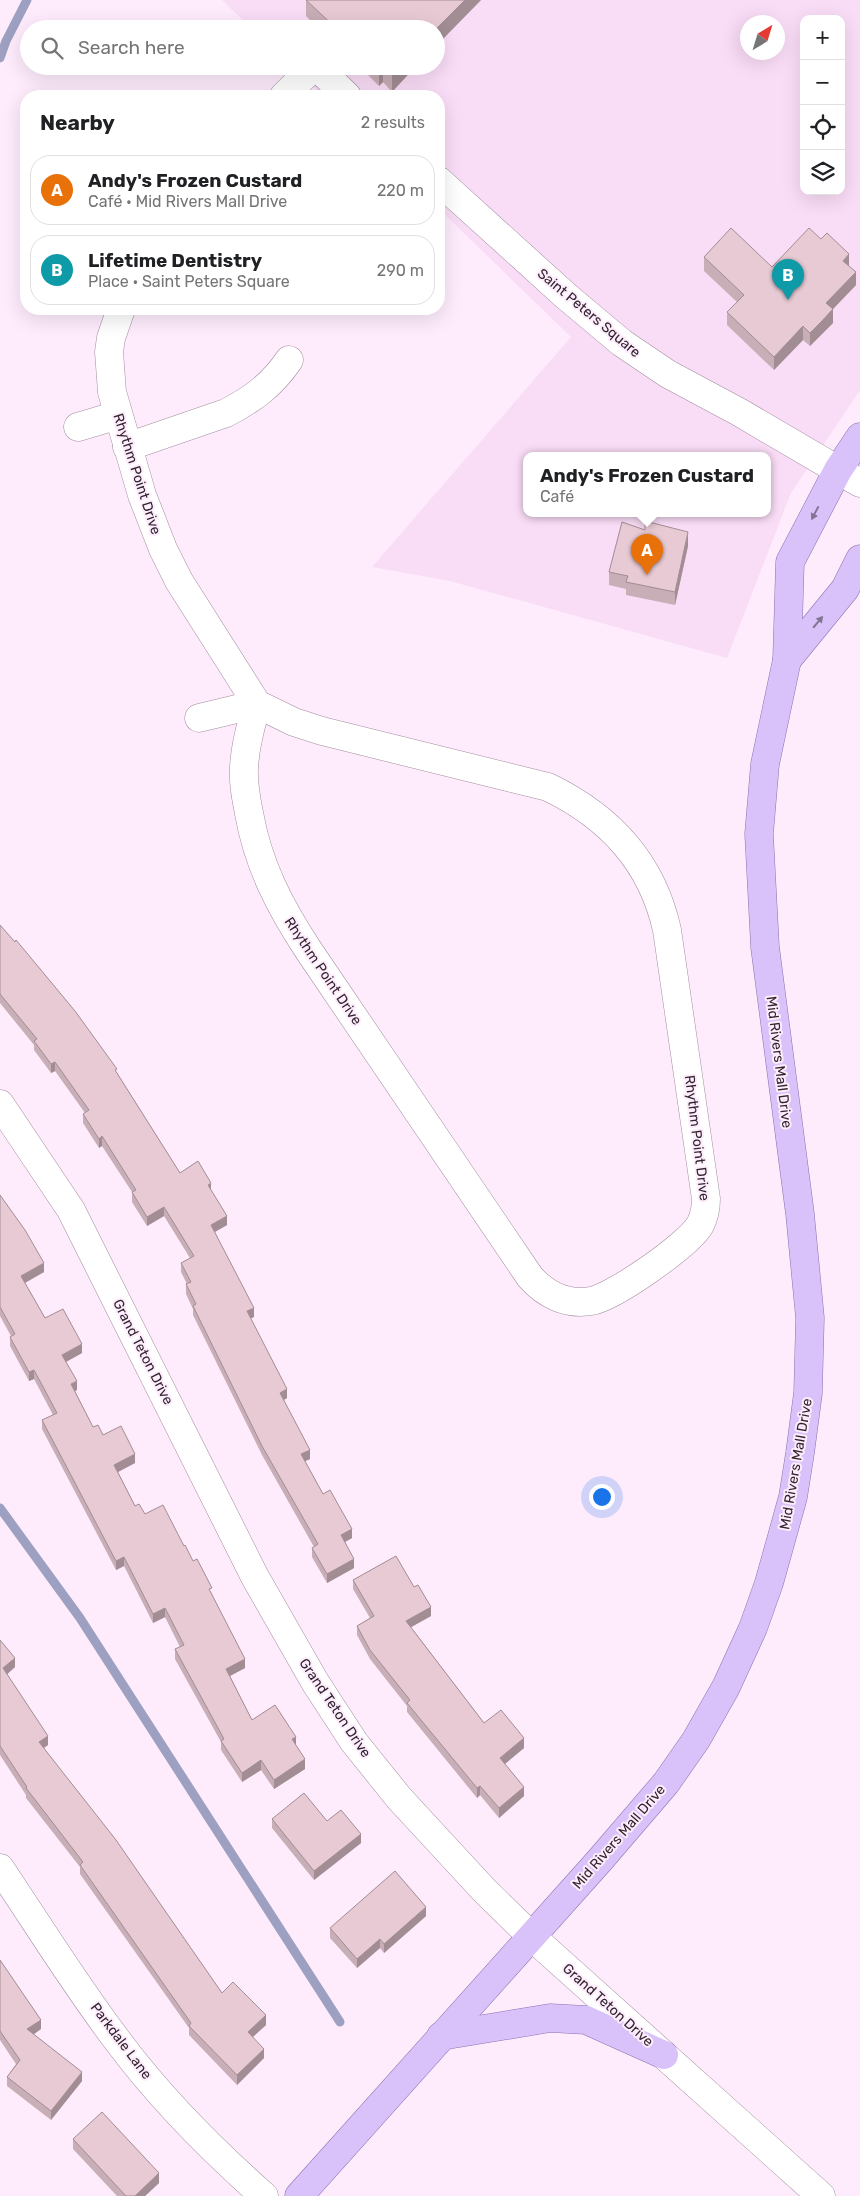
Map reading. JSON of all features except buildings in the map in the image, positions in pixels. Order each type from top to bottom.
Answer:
[{"type":"main road","name":"Mid Rivers Mall Drive","points":[[299,2196],[600,1860],[660,1790],[696,1740],[726,1687],[753,1628],[781,1544],[793,1497],[808,1393],[810,1318],[800,1214],[765,947],[759,834],[765,764],[786,660],[790,562],[849,477],[860,437]]},
{"type":"main road","name":"Mid Rivers Mall Drive","points":[[786,660],[845,589],[860,559]]},
{"type":"main road","points":[[441,2036],[550,2018],[586,2020],[664,2055]]},
{"type":"street","points":[[290,90],[306,75]]},
{"type":"street","points":[[325,75],[341,90]]},
{"type":"street","name":"Saint Peters Square","points":[[445,186],[622,344],[668,374],[849,477]]},
{"type":"street","name":"Rhythm Point Drive","points":[[119,315],[111,338],[109,367],[112,392],[148,516],[171,566],[257,704],[286,718],[322,731],[548,787],[591,812],[620,837],[649,879],[663,912],[667,930],[706,1199],[704,1216],[700,1224],[682,1245],[614,1292],[592,1301],[575,1302],[560,1299],[544,1290],[530,1277],[309,951],[283,911],[271,888],[254,840],[244,781],[245,751],[257,704]]},
{"type":"street","points":[[127,447],[226,413],[263,391],[289,360]]},
{"type":"street","points":[[78,427],[118,415]]},
{"type":"street","points":[[198,718],[257,704]]},
{"type":"street","name":"Grand Teton Drive","points":[[0,1104],[71,1210],[255,1577],[314,1682],[354,1742],[399,1798],[484,1890],[531,1936],[821,2196]]},
{"type":"street","name":"Parkdale Lane","points":[[0,1868],[120,2045],[188,2124],[223,2160],[264,2196]]},
{"type":"shaded area","points":[[222,0],[860,0],[860,390],[791,493],[727,658],[450,581],[372,567],[571,337],[445,215],[445,90],[316,90],[300,75],[445,75],[445,20],[243,20]]},
{"type":"waterway","points":[[0,58],[6,41],[27,0]]},
{"type":"waterway","points":[[0,1508],[80,1618],[340,2022]]},
{"type":"place","name":"Lifetime Dentistry","points":[[788,300]]},
{"type":"place","name":"Andy's Frozen Custard","points":[[647,575]]}]
